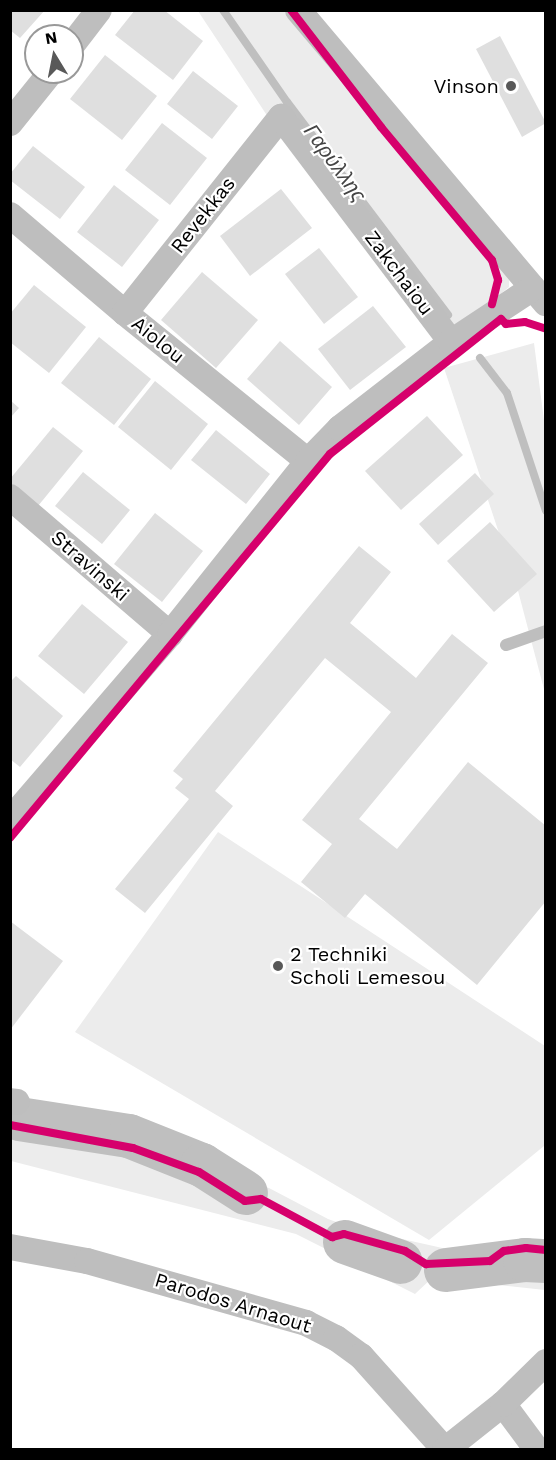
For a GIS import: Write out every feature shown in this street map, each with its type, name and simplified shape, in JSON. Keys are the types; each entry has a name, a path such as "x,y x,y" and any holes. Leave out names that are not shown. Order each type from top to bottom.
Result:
{"street":[{"path":"84,29 99,10"},
{"path":"15,804 170,634 308,461 340,428 452,342 539,295 298,10"},
{"path":"10,123 41,84"},
{"name":"Revekkas","path":"125,313 281,117"},
{"name":"Zakchaiou","path":"281,117 452,342"},
{"name":"Aiolou","path":"10,215 125,313 308,461"},
{"name":"Stravinski","path":"10,497 170,634"},
{"name":"Parodos Arnaout","path":"10,1246 87,1261 306,1323 336,1338 361,1356 445,1449"},
{"path":"445,1449 503,1404 546,1362"},
{"path":"503,1404 537,1449"}],"lane":[{"path":"506,645 546,632"}],"shaded area":[{"path":"198,11 304,11 510,250 509,287 451,335 266,114"},
{"path":"534,343 546,436 545,693 517,587 444,368"},
{"path":"218,832 545,1046 544,1146 429,1240 75,1032"},
{"path":"10,1128 73,1136 269,1188 328,1219 353,1228 496,1260 545,1257 545,1290 432,1278 415,1294 296,1234 11,1161"}],"building":[{"path":"10,10 45,10 32,24 24,24 24,34 20,38 10,30"},
{"path":"135,10 164,10 203,41 173,80 115,35"},
{"name":"Vinson","path":"500,36 546,123 522,137 476,49"},
{"path":"105,55 157,96 122,140 70,99"},
{"path":"193,71 238,106 212,139 167,104"},
{"path":"162,123 207,158 170,205 125,170"},
{"path":"33,146 85,187 60,219 10,180 10,174"},
{"path":"114,185 159,220 122,267 77,232"},
{"path":"281,189 312,228 250,276 220,236"},
{"path":"319,248 358,297 324,324 285,274"},
{"path":"202,272 258,320 216,368 161,320"},
{"path":"34,285 86,327 49,373 10,342 10,314"},
{"path":"373,306 406,347 350,390 318,349"},
{"path":"99,337 151,379 114,425 61,383"},
{"path":"280,341 332,387 299,425 247,379"},
{"path":"155,381 208,424 171,470 118,427"},
{"path":"10,400 19,408 10,418"},
{"path":"427,416 463,455 401,510 365,471"},
{"path":"53,427 83,451 38,506 10,483 10,479"},
{"path":"216,430 270,474 246,504 191,460"},
{"path":"83,472 130,510 102,544 55,506"},
{"path":"475,473 494,494 438,545 419,524"},
{"path":"155,513 203,551 162,602 114,564"},
{"path":"490,522 537,574 494,612 447,561"},
{"path":"359,546 391,572 350,623 416,678 452,634 488,663 359,819 397,849 468,762 546,826 546,901 477,985 365,894 345,918 301,882 332,844 302,820 391,712 325,658 215,791 233,806 145,913 115,889 189,799 175,788 183,779 173,771"},
{"path":"82,604 128,642 84,694 38,656"},
{"path":"16,676 63,716 20,767 10,759 10,682"},
{"path":"10,921 63,961 10,1030"}],"waterway":[{"name":"Γαρύλλης","path":"223,10 287,102 448,315"},
{"name":"Γαρύλλης","path":"480,358 507,393 546,511"},
{"name":"Γαρύλλης","path":"19,1119 129,1136 202,1165 246,1193"},
{"name":"Γαρύλλης","path":"345,1242 401,1262"},
{"name":"Γαρύλλης","path":"446,1270 525,1260 546,1261"}],"cycle path":[{"path":"291,10 381,127 492,260 498,280 492,304"},
{"path":"10,838 330,454 501,319 506,324 525,322 546,329"},
{"path":"10,1125 133,1148 199,1172 245,1201 261,1199 332,1237 344,1234 405,1251 426,1264 490,1261 504,1251 526,1248 546,1250"}],"place":[{"name":"Vinson","path":"511,86"},
{"name":"2 Techniki Scholi Lemesou","path":"278,966"}]}
